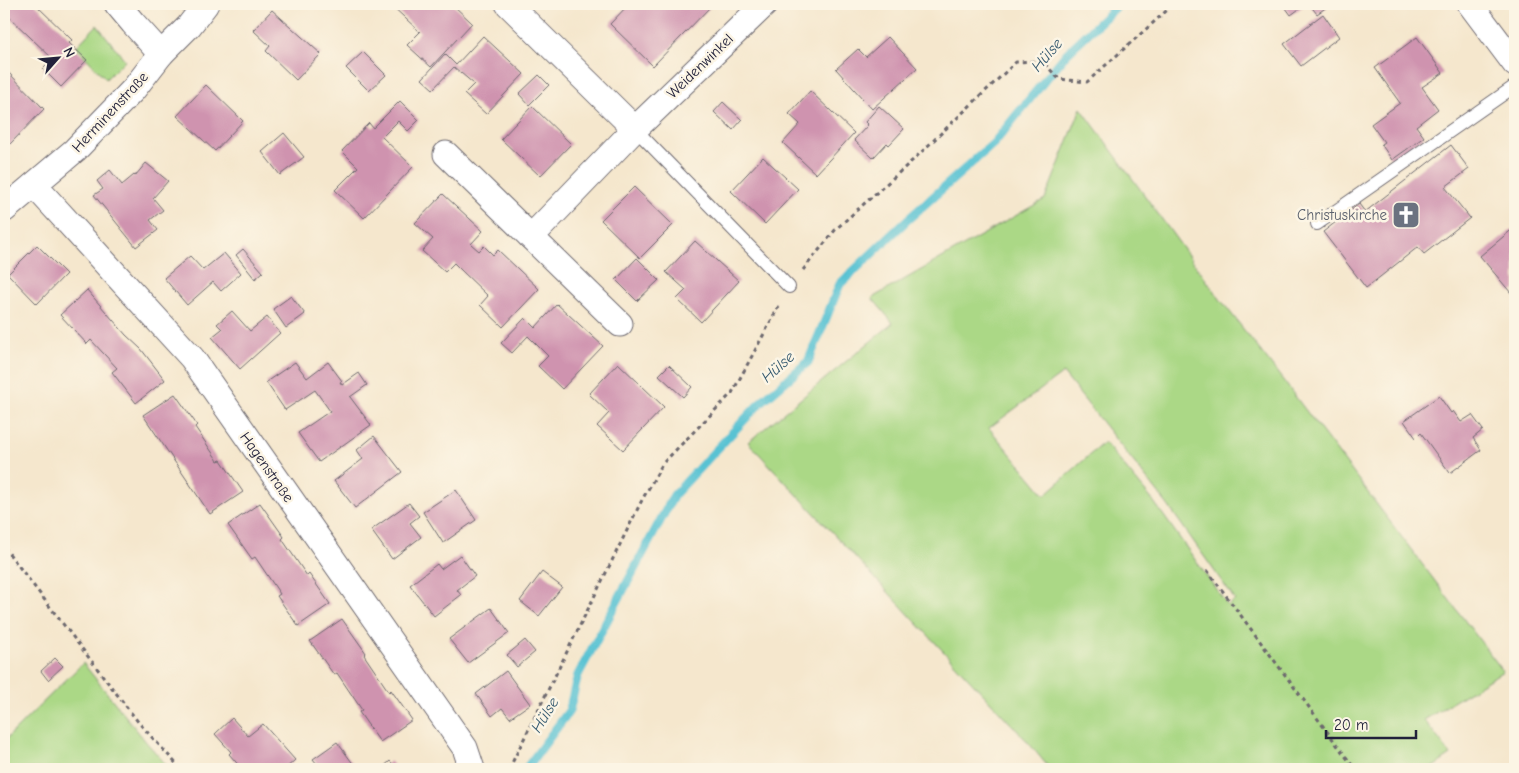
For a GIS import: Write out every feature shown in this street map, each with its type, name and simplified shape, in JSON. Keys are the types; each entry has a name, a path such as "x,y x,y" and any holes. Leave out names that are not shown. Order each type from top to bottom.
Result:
{"street":[{"path":"117,4 161,54"},
{"name":"Herminenstraße","path":"4,210 75,150 133,90 161,54 189,26 206,4"},
{"path":"508,4 635,129"},
{"name":"Weidenwinkel","path":"530,237 635,129 765,4"},
{"path":"1470,4 1515,64"},
{"path":"446,154 620,324"},
{"name":"Hagenstraße","path":"34,185 192,358 465,748 472,769"}],"lane":[{"path":"1316,224 1515,86"},
{"path":"635,129 789,287"}],"path":[{"path":"509,769 642,500 664,463 732,392 789,287 836,228 913,160 1016,62 1042,61 1059,79 1087,82 1174,4"},
{"path":"4,547 139,723 181,769"},
{"path":"1206,570 1355,769"}],"green space":[{"path":"97,25 125,60 106,79 76,47"},
{"path":"1081,108 1220,299 1503,671 1424,720 1451,755 1430,769 1050,769 1027,741 748,442 893,323 872,298 1045,199","holes":["1063,373 1167,504 1235,600 1228,606 1154,502 1104,442 1045,495 989,428"]},
{"path":"83,663 170,769 4,769 4,741"}],"building":[{"path":"4,4 35,4 72,40 69,43 87,60 61,87 43,69 53,59 8,16 4,21"},
{"path":"390,4 452,4 472,23 431,67 407,45 420,32"},
{"path":"629,4 713,4 653,66 610,24"},
{"path":"1283,4 1306,4 1291,15"},
{"path":"1309,4 1331,4 1317,14"},
{"path":"272,10 321,54 296,80 266,51 270,46 253,30"},
{"path":"1323,14 1339,37 1301,66 1284,44"},
{"path":"483,36 524,74 486,114 464,94 474,84 454,67 433,89 422,79 445,54 456,65"},
{"path":"888,37 917,68 872,109 836,69 858,49 866,57"},
{"path":"1417,37 1443,73 1422,87 1438,109 1416,126 1424,137 1392,160 1381,144 1384,142 1371,124 1400,103 1375,68"},
{"path":"363,52 386,75 369,91 346,68"},
{"path":"4,68 44,109 9,145 4,140"},
{"path":"539,75 549,85 529,105 519,94"},
{"path":"206,85 243,121 215,151 177,116"},
{"path":"810,91 854,133 816,174 783,143 800,124 789,114"},
{"path":"400,101 419,120 408,131 398,121 382,137 413,167 364,218 335,190 358,167 342,151 369,123 373,128"},
{"path":"723,102 742,120 733,130 714,112"},
{"path":"532,106 571,144 540,176 501,139"},
{"path":"879,106 904,129 873,158 854,140 868,125 865,122"},
{"path":"284,133 304,157 280,175 262,152"},
{"name":"Christuskirche","path":"1451,145 1469,169 1445,187 1470,218 1424,254 1418,247 1366,288 1323,232 1359,204 1365,212"},
{"path":"763,157 798,189 765,224 731,191"},
{"path":"146,163 168,181 153,198 163,210 150,220 158,230 136,247 94,195 103,189 97,181 110,170 122,185 135,176"},
{"path":"634,187 673,225 640,258 601,220"},
{"path":"443,194 483,231 471,244 479,251 484,246 493,255 498,250 539,289 503,327 480,305 488,296 454,263 445,272 422,251 433,239 415,223"},
{"path":"1515,227 1515,290 1511,293 1480,256"},
{"path":"695,241 739,281 701,322 677,299 686,290 666,272"},
{"path":"37,245 66,274 37,304 8,274"},
{"path":"243,249 263,272 255,279 236,255"},
{"path":"224,253 241,273 221,291 213,282 187,305 164,278 190,256 203,270"},
{"path":"637,258 659,280 637,301 616,280"},
{"path":"87,290 126,335 141,349 165,380 136,403 112,372 117,368 91,340 87,344 60,315"},
{"path":"291,296 305,314 286,328 273,309"},
{"path":"557,304 603,346 562,389 538,366 548,356 528,336 512,353 501,343 525,318 535,328"},
{"path":"232,311 250,331 267,317 280,333 240,369 212,337 222,329 217,324"},
{"path":"295,362 307,378 328,362 342,381 340,382 342,385 359,373 367,385 350,397 371,425 319,462 298,433 330,411 315,390 285,410 266,382"},
{"path":"618,363 664,407 623,450 597,426 609,413 589,394"},
{"path":"669,365 692,387 683,397 659,375"},
{"path":"175,394 197,425 195,427 218,461 221,460 243,492 210,514 143,415"},
{"path":"1439,396 1451,413 1453,411 1461,422 1472,415 1483,430 1473,438 1481,450 1450,473 1421,433 1416,438 1404,421"},
{"path":"374,436 402,472 355,508 334,481 363,459 357,450"},
{"path":"456,490 476,520 443,543 423,512"},
{"path":"260,503 284,537 282,539 307,576 309,574 330,604 298,626 277,596 280,594 255,557 252,559 228,525"},
{"path":"409,503 419,516 410,523 421,537 392,559 371,530"},
{"path":"460,555 475,576 457,590 461,595 434,616 410,585 437,564 441,569"},
{"path":"542,572 562,587 539,616 520,601"},
{"path":"491,608 509,633 468,663 449,639"},
{"path":"342,619 366,653 364,655 389,692 391,690 412,720 380,742 359,712 362,710 337,673 334,675 310,641"},
{"path":"525,640 535,652 517,667 507,655"},
{"path":"55,658 63,666 48,680 41,671"},
{"path":"506,671 530,704 510,718 502,708 492,716 476,694"},
{"path":"232,718 248,736 263,724 295,760 285,769 242,769 229,754 231,752 215,734"},
{"path":"337,742 357,769 321,769 313,759"},
{"path":"390,761 397,769 381,769"}],"waterway":[{"name":"Hülse","path":"526,769 569,711 578,675 674,495 761,402 808,362 840,284 906,221 994,143 1067,53 1119,4"}],"place":[{"name":"Christuskirche","path":"1406,215"}]}
